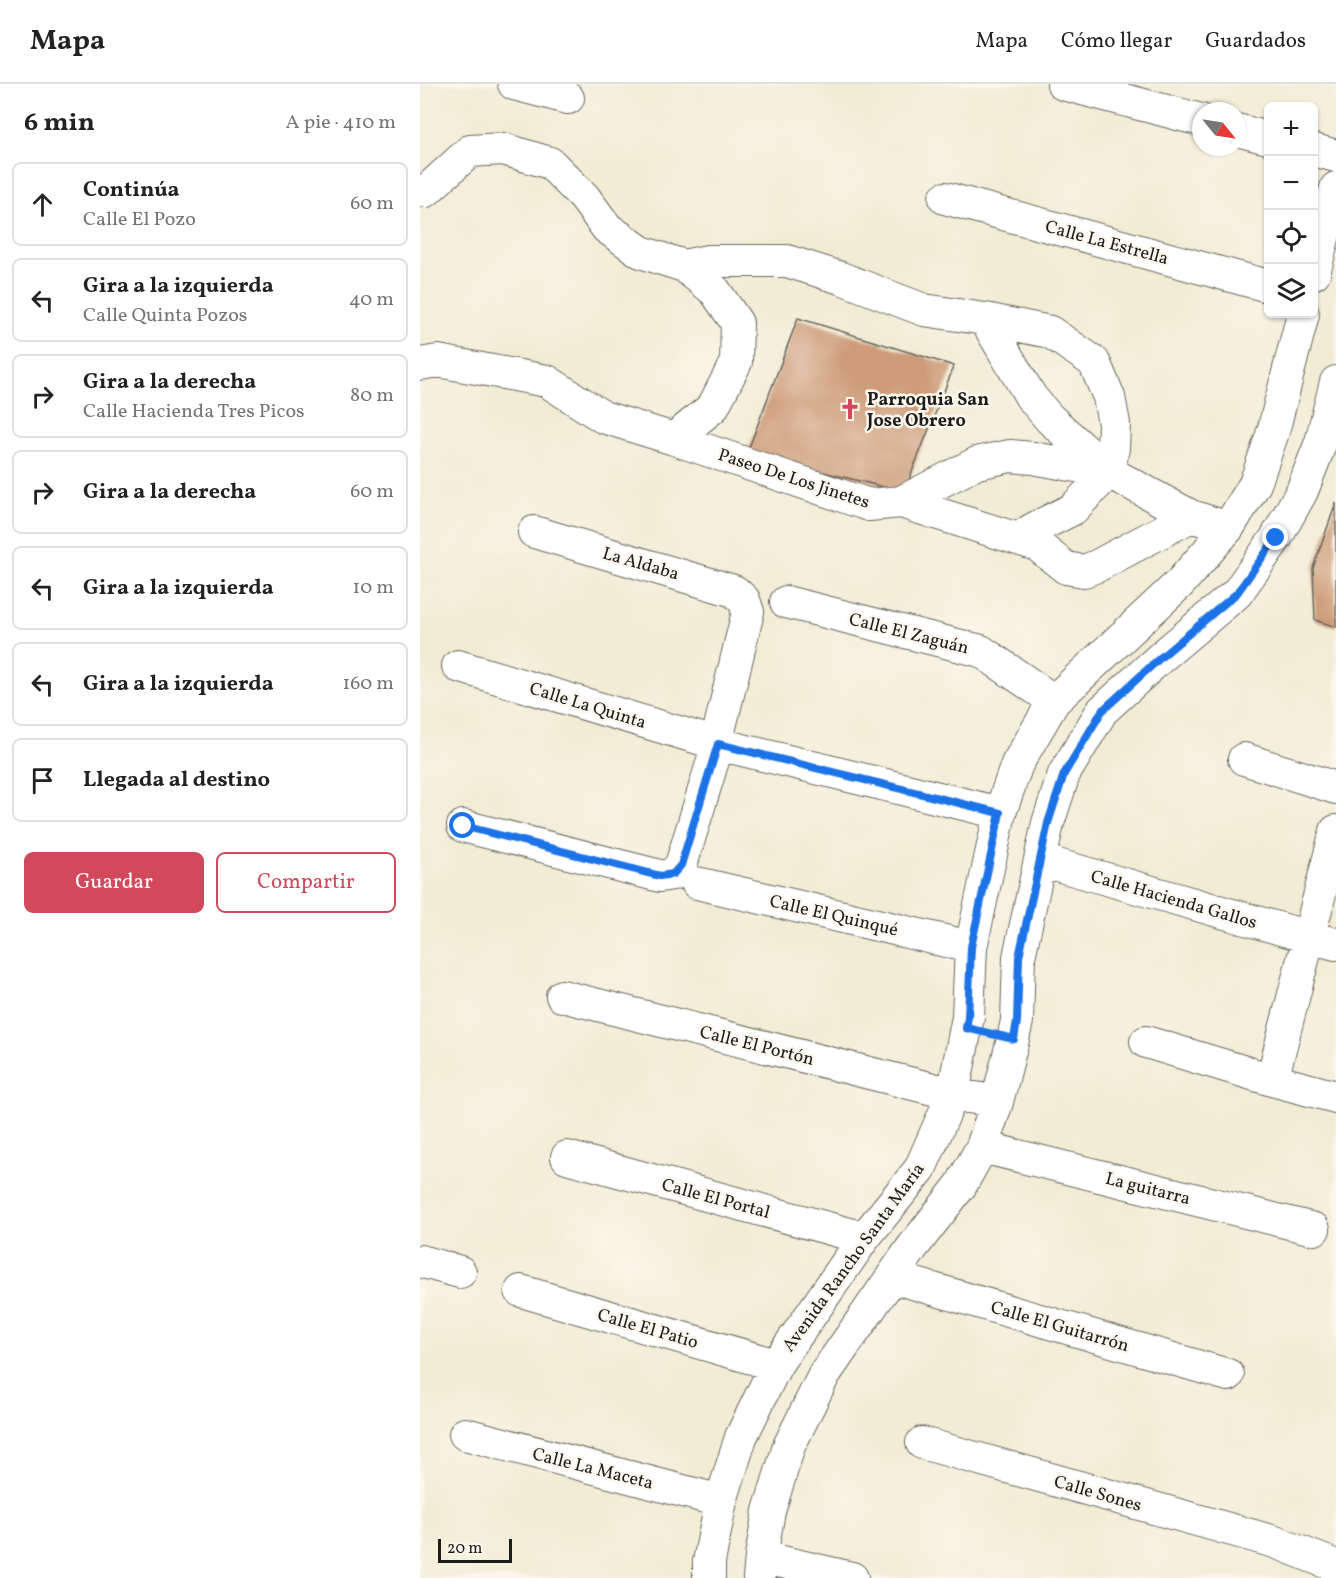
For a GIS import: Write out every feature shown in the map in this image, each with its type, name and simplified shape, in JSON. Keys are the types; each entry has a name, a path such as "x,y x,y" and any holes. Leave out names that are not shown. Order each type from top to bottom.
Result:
{"street":[{"path":"514,84 568,98"},
{"path":"1063,84 1192,118"},
{"path":"1246,132 1264,137"},
{"path":"426,190 470,152 503,149 550,163 584,197 607,228 641,252 684,266 715,291 737,323 736,362 713,407 674,439"},
{"path":"1318,151 1336,156"},
{"path":"1316,264 1336,188"},
{"name":"Calle La Estrella","path":"945,198 1264,285"},
{"path":"684,266 708,261 787,261 841,278 924,310 1050,332 1094,362 1109,397 1114,424 1113,448 1108,472 1072,509 1018,539"},
{"name":"Avenida Rancho Santa María","path":"709,1578 709,1562 721,1501 741,1437 776,1365 864,1238 920,1169 953,1094 968,1017 971,947 1000,813 1017,764 1054,701 1180,583 1228,528 1255,484 1274,432 1302,318"},
{"path":"985,319 1031,397 1050,419 1108,472 1191,516 1228,528"},
{"name":"Paseo De Los Jinetes","path":"420,364 438,361 547,381 603,417 869,505 901,502 1037,545 1066,568 1084,571 1097,566 1191,516"},
{"path":"852,1578 760,1568 769,1511 789,1446 824,1375 912,1248 961,1185 982,1147 1014,1039 1017,1021 1019,957 1048,823 1064,774 1102,711 1237,593 1276,538 1302,491 1321,442 1336,382"},
{"path":"901,502 977,463 1010,456 1108,472"},
{"name":"La Aldaba","path":"534,532 734,591 744,600 748,612 718,744"},
{"name":"Calle El Zaguán","path":"786,602 981,651 1054,701"},
{"name":"Calle La Quinta","path":"458,666 718,744 1000,813"},
{"path":"685,879 681,865 718,744"},
{"path":"1244,759 1336,788"},
{"name":"Calle El Quinqué","path":"463,826 660,876 685,879 971,947"},
{"path":"1272,1080 1322,941 1336,831"},
{"name":"Calle Hacienda Gallos","path":"1040,860 1322,941"},
{"name":"Calle El Portón","path":"561,996 953,1094 997,1102"},
{"path":"966,1028 1014,1039"},
{"path":"1146,1042 1336,1097"},
{"name":"La guitarra","path":"982,1147 1314,1229"},
{"name":"Calle El Portal","path":"567,1157 864,1238"},
{"path":"420,1261 460,1272"},
{"name":"Calle El Guitarrón","path":"892,1277 1228,1375"},
{"name":"Calle El Patio","path":"521,1291 776,1365"},
{"name":"Calle La Maceta","path":"465,1434 721,1501"},
{"name":"Calle Sones","path":"922,1443 1275,1542 1336,1566"}],"building":[{"name":"Parroquia San Jose Obrero","path":"798,318 954,366 904,492 747,453"},
{"path":"1336,503 1336,627 1315,620 1313,568"}],"place":[{"name":"Parroquia San Jose Obrero","path":"850,409"}],"route":[{"path":"463,826 660,876 673,874 681,865 718,744 1000,813 971,947 966,1028 1014,1039 1017,1021 1019,957 1048,823 1064,774 1102,711 1237,593 1276,538"}]}
